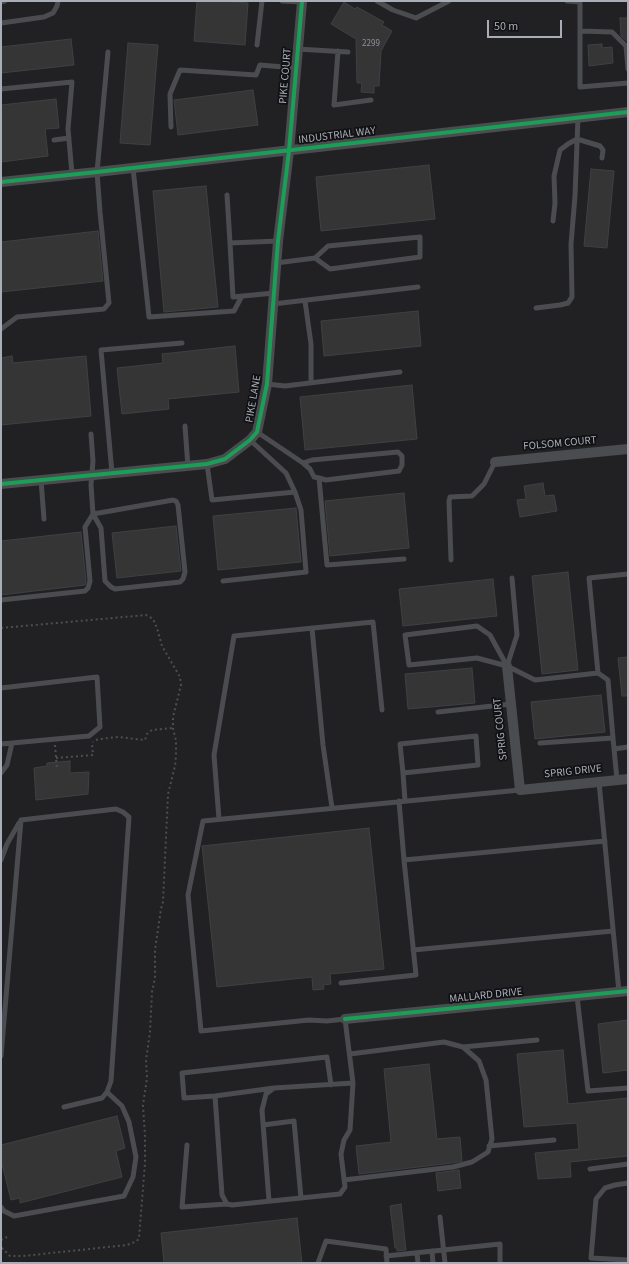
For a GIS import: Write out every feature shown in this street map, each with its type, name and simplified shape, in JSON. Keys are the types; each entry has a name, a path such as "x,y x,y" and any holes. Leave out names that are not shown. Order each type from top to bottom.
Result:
{"street":[{"name":"PIKE COURT","path":"289,151 302,1"},
{"name":"INDUSTRIAL WAY","path":"1,182 289,151 578,116 628,112"},
{"name":"PIKE LANE","path":"253,436 261,416 267,384 278,240 289,151"},
{"path":"1,484 207,464 226,459 253,436"},
{"name":"FOLSOM COURT","path":"495,462 628,449"},
{"name":"SPRIG COURT","path":"506,666 520,790"},
{"name":"SPRIG DRIVE","path":"520,790 628,779"},
{"name":"MALLARD DRIVE","path":"345,1019 623,992"}],"lane":[{"path":"1,2 5,1"},
{"path":"1,23 44,17 53,13 58,1"},
{"path":"257,45 262,1"},
{"path":"282,1 302,1"},
{"path":"377,1 394,10 416,18 449,1"},
{"path":"567,1 580,2 580,87 628,84"},
{"path":"580,31 612,32 627,46 628,69"},
{"path":"297,49 348,52"},
{"path":"338,51 334,105 371,100"},
{"path":"1,329 17,317 104,309 109,303 100,212 98,172 108,52"},
{"path":"171,127 170,94 180,70 256,75 260,65 296,68"},
{"path":"1,89 72,82 68,129 72,174"},
{"path":"536,308 568,303 572,297 571,244 576,196 578,116"},
{"path":"54,140 69,138"},
{"path":"553,221 555,203 554,176 560,150 577,139 600,146 603,150 602,158"},
{"path":"133,167 149,317 234,311 242,296"},
{"path":"227,195 233,297 274,293"},
{"path":"276,263 315,258 328,246 420,237 420,257 330,269 315,258"},
{"path":"230,243 278,240"},
{"path":"273,304 418,287"},
{"path":"304,301 311,344 311,383"},
{"path":"112,473 101,350 182,343"},
{"path":"267,384 285,386 400,372"},
{"path":"185,426 188,466"},
{"path":"1,600 85,591 88,588 90,581 85,527 94,514 173,500 176,501 178,505 185,572 183,579 180,582 115,589 106,581 101,528 94,514 91,475 93,461 91,434"},
{"path":"253,436 310,468 314,477 326,480 399,471 402,465 402,456 398,452 312,460 303,464"},
{"path":"223,581 306,572 301,510 295,492 286,473 253,436"},
{"path":"451,560 450,497 472,496 484,484 495,462"},
{"path":"207,464 212,500 295,492"},
{"path":"319,478 327,565 404,559"},
{"path":"41,480 44,519"},
{"path":"598,673 589,578 628,574"},
{"path":"506,666 517,635 512,578"},
{"path":"219,819 214,755 234,636 373,622 382,710"},
{"path":"506,666 490,635 476,626 405,635 409,665 477,658 506,666 535,680 598,673 608,680 617,780"},
{"path":"312,628 326,775 332,808"},
{"path":"1,688 97,677 100,727 89,736 1,744"},
{"path":"438,712 510,704"},
{"path":"403,773 478,765 476,736 400,744 405,801"},
{"path":"540,743 613,738"},
{"path":"1,773 7,764 12,743"},
{"path":"614,749 628,747"},
{"path":"599,782 613,931 623,992"},
{"path":"187,1145 182,1207 232,1205 340,1194 345,1187 341,1154 344,1140 350,1130 353,1083 345,1019 327,1021 309,1020 202,1031 188,895 203,821 520,790"},
{"path":"341,983 416,975 399,802"},
{"path":"21,820 116,809 124,812 129,817 111,1081 107,1092 102,1098 64,1107"},
{"path":"1,860 7,844 21,820"},
{"path":"1,1056 21,820"},
{"path":"404,860 605,841"},
{"path":"414,950 613,931"},
{"path":"576,996 588,1091 628,1088"},
{"path":"350,1054 444,1042 463,1047 537,1040"},
{"path":"344,1180 453,1167 472,1162 488,1152 492,1139 486,1080 479,1061 463,1047"},
{"path":"331,1085 327,1057 182,1073 184,1098 215,1096 274,1088 331,1085 353,1083"},
{"path":"269,1201 262,1110 266,1094 274,1088"},
{"path":"1,1207 4,1211 14,1216 124,1196 133,1177 136,1157 129,1122 122,1106 107,1092"},
{"path":"215,1096 222,1195 227,1204"},
{"path":"263,1125 294,1121 301,1198"},
{"path":"489,1146 554,1140"},
{"path":"590,1169 628,1164"},
{"path":"628,1183 605,1188 596,1199 591,1258 628,1260"},
{"path":"440,1217 445,1263"},
{"path":"318,1263 326,1241 386,1249 387,1263"},
{"path":"386,1256 500,1244 500,1263"},
{"path":"432,1251 433,1263"},
{"path":"417,1253 418,1263"}],"path":[{"path":"1,628 140,615 151,617 157,628 162,646 180,677 181,685 173,717 176,755 175,766 168,794 164,902 161,909 155,950 155,972 150,1008 150,1032 142,1105 145,1136 145,1163 139,1238 137,1241 127,1245 23,1256 10,1256 1,1247"},
{"path":"56,758 93,755 92,743 100,739 118,737 145,740 147,734 152,730 173,728"},
{"path":"55,739 57,770"},
{"path":"1,1240 7,1237"}],"shaded area":[{"path":"1,1 628,1 628,1263 1,1263"}],"building":[{"path":"197,1 248,3 245,45 194,41"},
{"path":"344,2 355,9 357,7 384,22 382,25 392,31 381,51 379,86 374,86 374,93 361,92 362,83 357,83 356,39 331,24"},
{"path":"620,18 628,18 628,42 621,36"},
{"path":"71,39 74,65 1,73 1,47"},
{"path":"128,43 158,45 150,145 120,143"},
{"path":"602,44 602,48 612,47 613,63 589,66 588,45"},
{"path":"253,90 258,125 178,135 174,100"},
{"path":"56,99 59,128 45,129 48,156 1,162 1,105"},
{"path":"429,165 435,219 321,231 316,177"},
{"path":"591,169 614,171 607,248 584,246"},
{"path":"206,186 218,307 164,312 153,191"},
{"path":"98,231 103,281 1,292 1,242"},
{"path":"418,311 421,346 324,356 321,321"},
{"path":"235,346 239,392 168,399 169,409 122,414 117,368 163,363 162,354"},
{"path":"12,356 13,363 86,356 91,416 1,425 1,358"},
{"path":"412,385 417,439 305,450 300,397"},
{"path":"543,483 545,496 554,495 557,511 520,517 517,500 526,499 524,486"},
{"path":"404,493 409,548 330,556 325,501"},
{"path":"296,508 301,562 218,570 213,516"},
{"path":"176,526 181,571 117,578 112,533"},
{"path":"81,532 86,581 85,585 1,595 1,541"},
{"path":"568,572 578,670 542,674 532,576"},
{"path":"493,579 497,616 403,626 399,589"},
{"path":"628,657 628,696 622,696 618,658"},
{"path":"472,668 475,703 408,709 405,674"},
{"path":"601,695 605,732 535,739 531,702"},
{"path":"70,761 70,773 89,772 88,794 36,800 34,768 47,766 47,763"},
{"path":"369,828 384,969 330,974 331,984 323,985 324,989 313,990 312,977 217,987 202,846"},
{"path":"628,1020 628,1070 603,1073 598,1024"},
{"path":"563,1050 568,1104 628,1098 628,1156 570,1162 571,1177 538,1179 535,1153 579,1149 577,1123 524,1127 517,1054"},
{"path":"429,1064 437,1139 460,1137 462,1161 359,1174 356,1146 391,1142 384,1069"},
{"path":"117,1116 125,1148 116,1151 122,1177 20,1203 20,1198 11,1200 1,1160 1,1145"},
{"path":"459,1170 461,1188 438,1191 436,1173"},
{"path":"401,1204 406,1250 397,1251 397,1248 395,1248 390,1206"},
{"path":"297,1218 302,1263 164,1263 161,1233"}],"cycle path":[{"path":"1,484 207,464 225,459 250,440 257,432 267,384 278,241 289,151 302,2"},
{"path":"1,182 628,112"},
{"path":"345,1019 628,991"}]}
